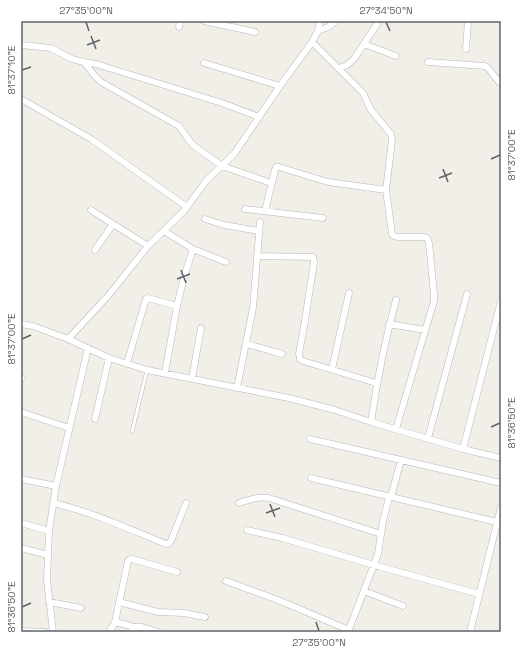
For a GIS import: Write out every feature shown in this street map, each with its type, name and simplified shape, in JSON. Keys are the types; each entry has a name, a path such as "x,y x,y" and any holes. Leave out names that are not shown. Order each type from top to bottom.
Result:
{"street":[{"path":"204,21 255,32"},
{"path":"68,339 108,296 148,246 187,207 206,181 234,154 312,42 318,31 320,21"},
{"path":"318,31 328,27 336,21"},
{"path":"466,49 468,21"},
{"path":"339,68 354,59 377,24"},
{"path":"312,42 363,93 371,110 391,134 392,140 386,190 391,231 396,237 424,237 428,240 434,301 396,429"},
{"path":"364,44 396,56"},
{"path":"21,45 51,48 72,59 96,64 222,103 259,117"},
{"path":"84,62 101,82 179,126 193,145 222,166 271,184"},
{"path":"428,62 485,66 501,83"},
{"path":"204,63 280,86"},
{"path":"21,99 91,139 187,207"},
{"path":"265,212 276,167 328,182 386,190"},
{"path":"245,209 323,218"},
{"path":"91,210 148,246"},
{"path":"205,219 224,225 259,231"},
{"path":"237,388 253,308 260,222"},
{"path":"95,250 112,224"},
{"path":"164,231 194,249 226,262"},
{"path":"164,373 184,277 194,249"},
{"path":"257,256 313,257 314,262 310,294 299,354 300,359 376,383"},
{"path":"332,370 349,293"},
{"path":"428,438 467,294"},
{"path":"127,363 146,299 148,298 177,306"},
{"path":"371,422 376,383 396,300"},
{"path":"464,449 501,300"},
{"path":"21,324 33,326 68,339 109,358 147,370 289,398 335,410 464,449 501,458"},
{"path":"389,324 425,330"},
{"path":"192,379 201,328"},
{"path":"247,344 282,354"},
{"path":"53,632 47,580 49,531 56,486 88,348"},
{"path":"95,419 109,358"},
{"path":"21,412 69,428"},
{"path":"310,438 501,483"},
{"path":"226,581 278,600 349,631 379,549 383,521 400,460"},
{"path":"311,478 497,522"},
{"path":"21,479 56,486"},
{"path":"239,503 258,498 269,498 381,534"},
{"path":"53,503 67,506 98,517 166,544 171,541 186,503"},
{"path":"470,632 501,507"},
{"path":"21,522 49,531"},
{"path":"247,530 282,538 479,594"},
{"path":"21,548 48,555"},
{"path":"109,632 114,622 128,561 130,559 132,558 177,572"},
{"path":"364,591 403,606"},
{"path":"49,602 81,608"},
{"path":"119,602 158,612 184,613 205,617"},
{"path":"114,622 132,629 142,627 158,632"},
{"path":"21,631 45,632"}],"lane":[{"path":"132,432 147,370"}]}
